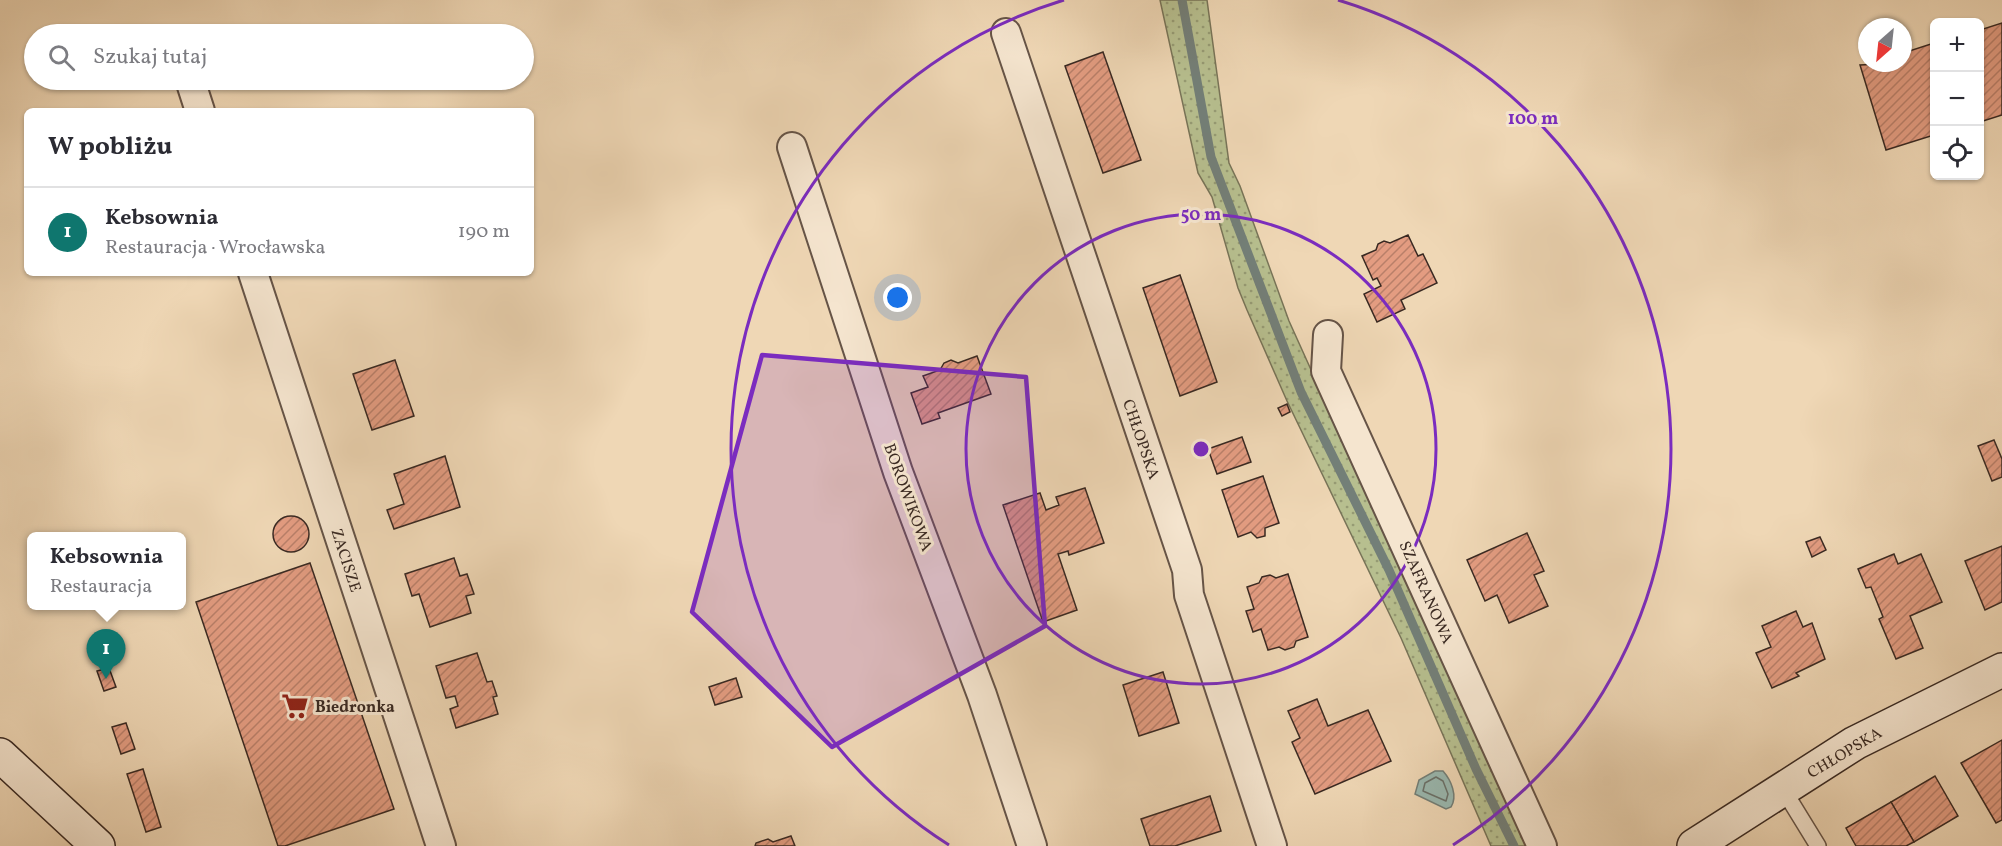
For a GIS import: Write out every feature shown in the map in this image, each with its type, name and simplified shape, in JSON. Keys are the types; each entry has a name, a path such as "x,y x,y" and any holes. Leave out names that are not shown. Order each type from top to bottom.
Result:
{"street":[{"name":"CHŁOPSKA","path":"1006,33 1187,570 1189,595 1272,846"},
{"path":"193,90 199,108"},
{"name":"BOROWIKOWA","path":"792,147 898,472 982,695 1032,846"},
{"name":"ZACISZE","path":"254,276 441,846"},
{"name":"SZAFRANOWA","path":"1328,334 1326,371 1542,846"},
{"name":"CHŁOPSKA","path":"1694,846 1855,743 2002,670"},
{"path":"0,754 98,846"}],"lane":[{"path":"1783,789 1818,846"}],"highlighted area":[{"path":"762,355 1026,377 1045,626 832,747 692,612"}],"green space":[{"path":"1160,0 1207,0 1229,163 1240,186 1289,321 1526,846 1491,846 1401,638 1287,401 1247,310 1238,288 1212,197 1198,173"}],"water":[{"path":"1435,771 1443,771 1453,788 1453,803 1446,809 1415,794 1419,780"}],"building":[{"path":"2002,23 2002,115 1984,121 1984,72 1984,29"},
{"path":"1930,44 1930,136 1886,150 1862,72 1912,72 1912,50"},
{"path":"1103,52 1141,160 1103,173 1065,66"},
{"path":"1408,235 1418,256 1423,254 1437,283 1401,300 1405,309 1377,322 1364,294 1381,286 1377,278 1373,280 1362,256 1376,250 1378,244 1384,241 1390,243"},
{"path":"1180,275 1217,382 1180,396 1143,288"},
{"path":"977,356 991,394 938,413 940,418 922,424 911,393 928,387 923,376 940,370 944,363 951,360 958,363"},
{"path":"395,360 414,416 372,430 353,374"},
{"path":"1287,404 1290,412 1282,416 1278,408"},
{"path":"1242,437 1251,462 1217,474 1208,449"},
{"path":"1994,440 2002,459 2002,477 1992,481 1978,446"},
{"path":"445,456 460,507 394,529 387,510 404,504 394,474"},
{"path":"1263,476 1279,523 1265,528 1265,536 1257,538 1251,532 1238,537 1222,490"},
{"path":"1085,488 1104,543 1069,555 1068,551 1058,554 1077,610 1043,622 1003,505 1040,493 1046,510 1059,505 1056,497"},
{"path":"291,516 303,522 309,534 303,546 291,552 279,546 273,534 279,522"},
{"path":"1527,533 1544,571 1534,575 1548,606 1509,623 1497,595 1485,601 1467,560"},
{"path":"1820,537 1826,550 1812,557 1806,542"},
{"path":"2002,546 2002,602 1985,610 1965,561"},
{"path":"1894,554 1898,564 1921,554 1942,602 1910,616 1923,648 1896,659 1879,619 1883,617 1871,587 1866,588 1858,569"},
{"path":"454,558 460,576 467,574 474,594 466,596 471,613 430,627 419,594 412,596 405,574"},
{"name":"Biedronka","path":"310,563 394,809 285,846 278,846 196,602"},
{"path":"1288,574 1308,637 1296,641 1294,647 1285,650 1279,647 1268,650 1261,629 1253,632 1246,611 1254,609 1247,587 1259,583 1262,577 1270,575 1276,578"},
{"path":"1796,611 1803,627 1812,623 1825,659 1796,673 1799,676 1772,688 1756,653 1771,647 1762,626"},
{"path":"477,653 487,682 492,681 497,696 493,697 498,714 456,728 450,709 458,706 455,696 446,698 436,666"},
{"path":"109,668 116,687 104,691 97,671"},
{"path":"1163,672 1179,723 1139,736 1123,685"},
{"path":"736,678 742,697 715,705 709,687"},
{"path":"1317,699 1328,726 1368,710 1391,761 1315,794 1292,742 1300,738 1288,711"},
{"path":"126,723 135,749 121,754 112,727"},
{"path":"2002,740 2002,820 1996,823 1961,763"},
{"path":"143,769 161,827 146,832 127,774"},
{"path":"1935,776 1958,816 1914,842 1891,802"},
{"path":"1210,796 1221,831 1175,846 1150,846 1141,819"},
{"path":"1891,802 1914,842 1906,846 1856,846 1846,828"},
{"path":"791,836 795,846 755,846 756,843 768,839 773,842"}],"waterway":[{"path":"1182,0 1211,157 1301,392 1389,570 1476,769 1514,846"}],"place":[{"name":"Kebsownia","path":"106,679"},
{"name":"Biedronka","path":"295,706"}]}
